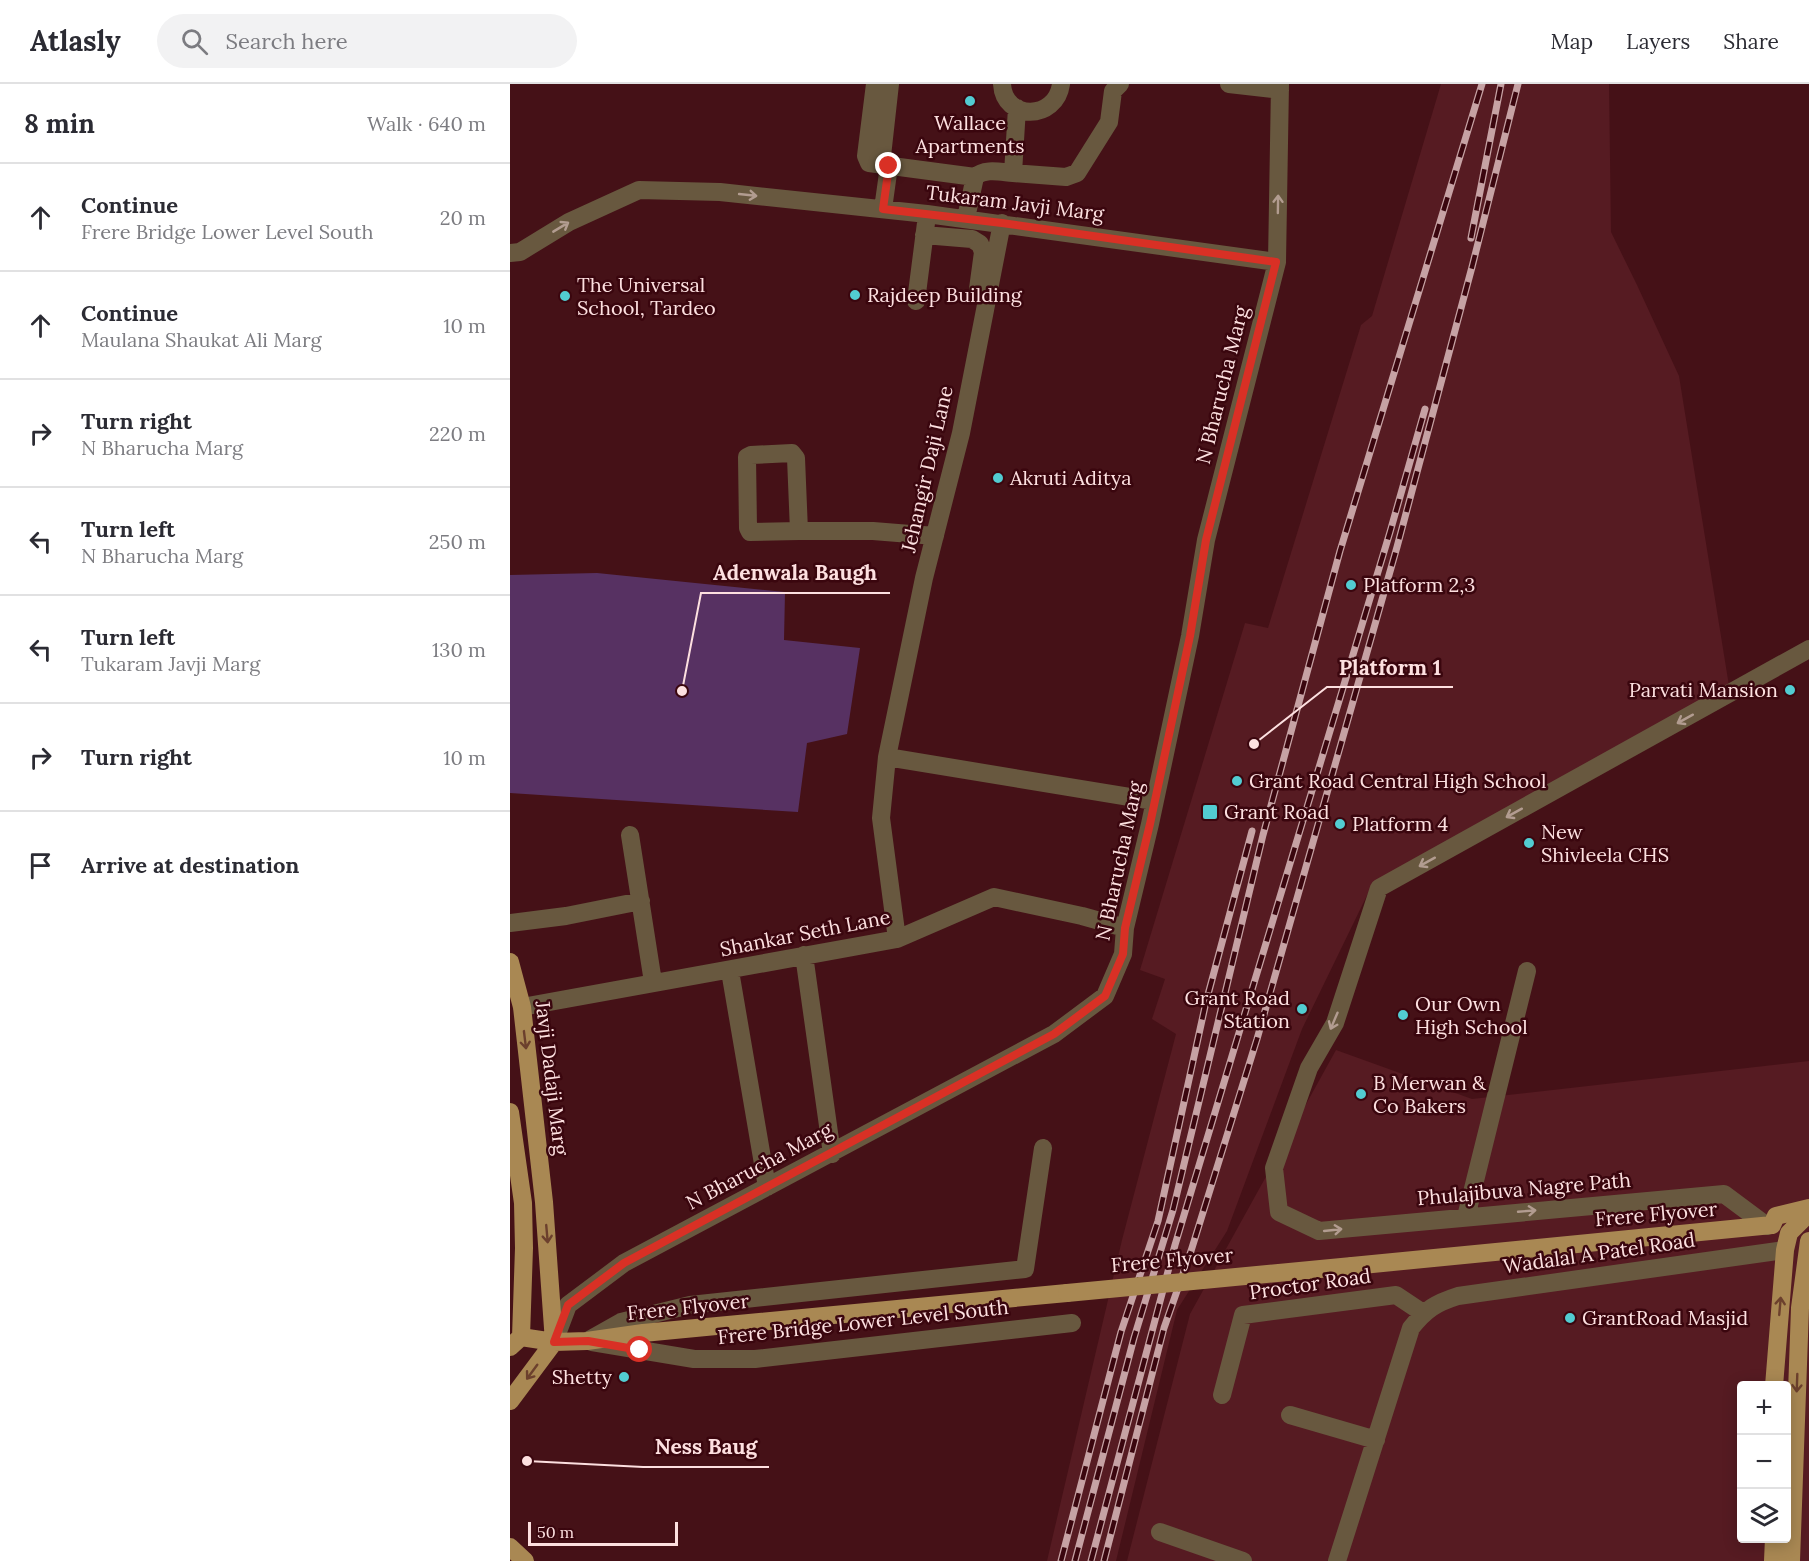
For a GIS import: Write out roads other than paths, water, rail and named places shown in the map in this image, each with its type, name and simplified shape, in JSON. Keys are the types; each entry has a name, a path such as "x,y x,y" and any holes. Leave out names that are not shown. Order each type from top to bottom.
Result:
{"main road":[{"name":"Javji Dadaji Marg","path":"510,962 522,1007 544,1202 554,1342"},
{"path":"510,1112 523,1203 524,1248 515,1342"},
{"path":"1787,1241 1779,1232 1767,1226 1776,1216 1809,1208"},
{"path":"1774,1381 1787,1241 1809,1213"},
{"name":"Frere Flyover","path":"515,1342 588,1341 643,1333 1767,1226"},
{"path":"1787,1241 1809,1233"},
{"path":"1791,1561 1800,1308 1809,1241"},
{"path":"510,1401 554,1342"},
{"path":"1773,1561 1774,1543"},
{"path":"510,1547 525,1561"}],"street":[{"path":"875,84 866,156 869,163 975,177 984,171 1066,177 1077,173 1109,122 1113,91 1120,84"},
{"path":"883,209 890,84"},
{"path":"1002,84 1006,98 1017,108 1035,112 1046,109 1054,102 1060,92 1061,84"},
{"path":"1229,84 1280,87"},
{"name":"N Bharucha Marg","path":"554,1342 568,1305 624,1263 1054,1034 1105,996 1123,954 1125,928 1190,636 1206,540 1276,262 1280,87"},
{"path":"1013,173 1017,108"},
{"path":"966,218 975,177"},
{"name":"Tukaram Javji Marg","path":"510,253 520,252 569,222 639,190 720,192 966,218 1276,262"},
{"path":"916,301 927,214"},
{"path":"980,244 1002,223"},
{"name":"Jehangir Daji Lane","path":"897,939 881,818 887,757 924,578 961,433 1002,223"},
{"path":"924,235 972,239 980,244 982,252 978,296 979,299 987,301"},
{"path":"799,531 794,454 748,456 746,460 749,530 752,532 873,531 935,536"},
{"name":"Phulajibuva Nagre Path","path":"1767,1226 1724,1194 1319,1231 1278,1212 1274,1168 1309,1068 1335,1023 1379,888 1809,650"},
{"path":"887,757 1154,801"},
{"path":"630,835 653,982"},
{"name":"Shankar Seth Lane","path":"522,1007 897,939 994,897 1125,928"},
{"path":"510,922 566,916 641,901"},
{"path":"804,955 832,1154"},
{"path":"730,971 767,1187"},
{"path":"1466,1217 1527,971"},
{"path":"588,1341 621,1322 690,1305 1025,1269 1043,1148"},
{"name":"Wadalal A Patel Road","path":"1423,1312 1439,1302 1458,1296 1787,1241"},
{"name":"Proctor Road","path":"1222,1395 1243,1315 1396,1295 1423,1312"},
{"path":"1337,1561 1411,1328 1423,1312"},
{"name":"Frere Bridge Lower Level South","path":"588,1341 694,1359 755,1359 1072,1323"},
{"path":"1290,1415 1376,1440"},
{"path":"1160,1532 1243,1561"}],"railway":[{"path":"1075,1561 1134,1338 1173,1210 1263,835 1340,551 1482,84"},
{"path":"1471,238 1501,84"},
{"path":"1104,1561 1164,1328 1191,1251 1257,1039 1397,547 1518,84"},
{"path":"1091,1561 1175,1245 1425,409"},
{"path":"1061,1561 1121,1332 1158,1221 1206,1002 1252,831"}],"place":[{"name":"Wallace Apartments","path":"970,101"},
{"name":"Rajdeep Building","path":"855,295"},
{"name":"The Universal School, Tardeo","path":"565,296"},
{"name":"Akruti Aditya","path":"998,478"},
{"name":"Platform 2,3","path":"1351,585"},
{"name":"Parvati Mansion","path":"1790,690"},
{"name":"Adenwala Baugh","path":"682,691"},
{"name":"Platform 1","path":"1254,744"},
{"name":"Grant Road Central High School","path":"1237,781"},
{"name":"Grant Road","path":"1210,812"},
{"name":"Platform 4","path":"1340,824"},
{"name":"New Shivleela CHS","path":"1529,843"},
{"name":"Grant Road Station","path":"1302,1009"},
{"name":"Our Own High School","path":"1403,1015"},
{"name":"B Merwan & Co Bakers","path":"1361,1094"},
{"name":"GrantRoad Masjid","path":"1570,1318"},
{"name":"Shetty","path":"624,1377"},
{"name":"Ness Baug","path":"527,1461"}]}
